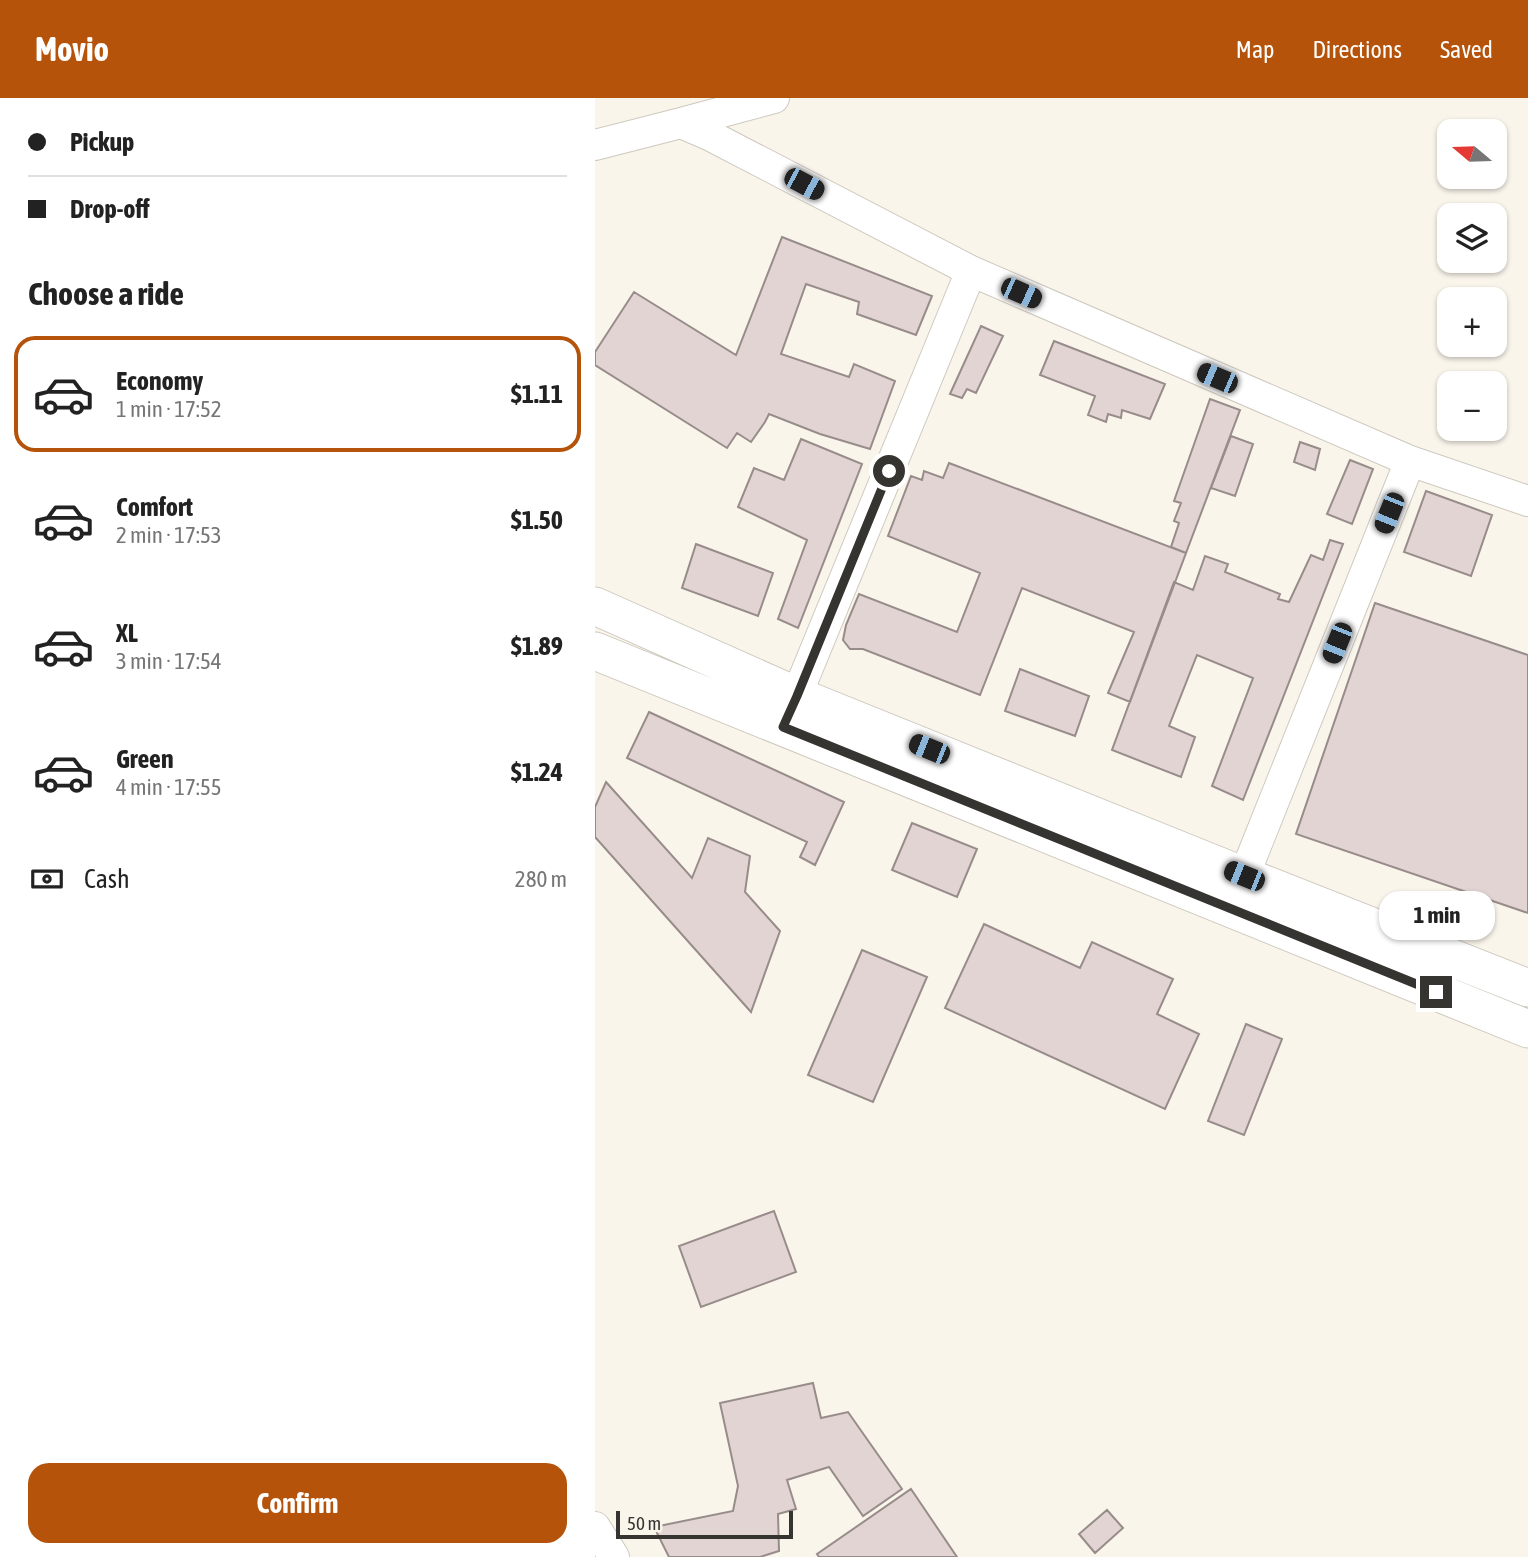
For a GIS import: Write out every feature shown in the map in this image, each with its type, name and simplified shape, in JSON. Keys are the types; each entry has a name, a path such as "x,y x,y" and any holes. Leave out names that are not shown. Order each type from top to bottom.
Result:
{"main road":[{"path":"790,711 640,670 595,650 602,609 790,711 1099,837 1528,1028"},
{"path":"1099,837 1244,876 1528,988"}],"street":[{"path":"595,145 774,98"},
{"path":"681,123 971,271 1410,461 1528,501"},
{"path":"790,711 971,271"},
{"path":"1244,876 1410,461"},
{"path":"595,1527 614,1557"}],"building":[{"path":"782,237 932,296 916,335 857,314 859,302 806,284 781,354 849,377 854,364 895,381 870,449 820,434 769,414 751,442 737,433 727,448 595,365 595,352 634,292 736,355"},
{"path":"981,326 1003,336 976,393 967,389 962,398 950,394"},
{"path":"1054,341 1165,384 1150,419 1122,410 1121,418 1108,414 1106,422 1088,415 1095,396 1040,375"},
{"path":"1210,399 1240,410 1186,553 1171,547 1179,523 1174,521 1181,503 1174,501"},
{"path":"1231,436 1253,444 1235,496 1211,488"},
{"path":"801,439 862,464 798,628 778,619 807,540 738,507 754,468 784,480"},
{"path":"1300,442 1320,449 1315,470 1294,462"},
{"path":"1350,460 1373,469 1352,524 1327,514"},
{"path":"949,463 1186,553 1130,702 1108,693 1134,632 1022,588 980,695 863,649 850,649 843,640 859,594 957,632 980,573 888,536 911,476 922,480 924,471 943,478"},
{"path":"1426,491 1492,515 1471,576 1404,552"},
{"path":"1330,540 1343,544 1243,800 1212,786 1253,678 1197,655 1169,726 1195,737 1181,777 1112,750 1174,582 1193,590 1205,556 1228,564 1225,572 1280,594 1278,599 1289,602 1311,555 1323,560"},
{"path":"696,544 773,573 758,616 682,588"},
{"path":"1375,603 1528,655 1528,913 1296,834"},
{"path":"1020,669 1089,696 1075,736 1005,711"},
{"path":"649,712 844,802 815,865 800,857 807,842 627,758"},
{"path":"606,782 692,878 708,838 750,856 745,892 780,931 751,1012 595,837 595,807"},
{"path":"912,823 977,849 957,897 892,870"},
{"path":"984,924 1080,968 1092,942 1173,979 1157,1014 1199,1034 1165,1109 945,1008"},
{"path":"862,950 927,977 873,1102 808,1075"},
{"path":"1246,1024 1282,1039 1244,1135 1208,1121"},
{"path":"774,1211 796,1272 701,1307 679,1246"},
{"path":"813,1383 821,1418 848,1412 902,1489 863,1516 829,1467 787,1480 796,1509 778,1514 779,1551 760,1557 669,1557 654,1527 733,1511 738,1486 720,1403"},
{"path":"911,1489 957,1557 819,1557 817,1554"},
{"path":"1107,1510 1123,1528 1095,1553 1079,1534"}],"route":[{"path":"889,471 783,727 1436,992"}]}
